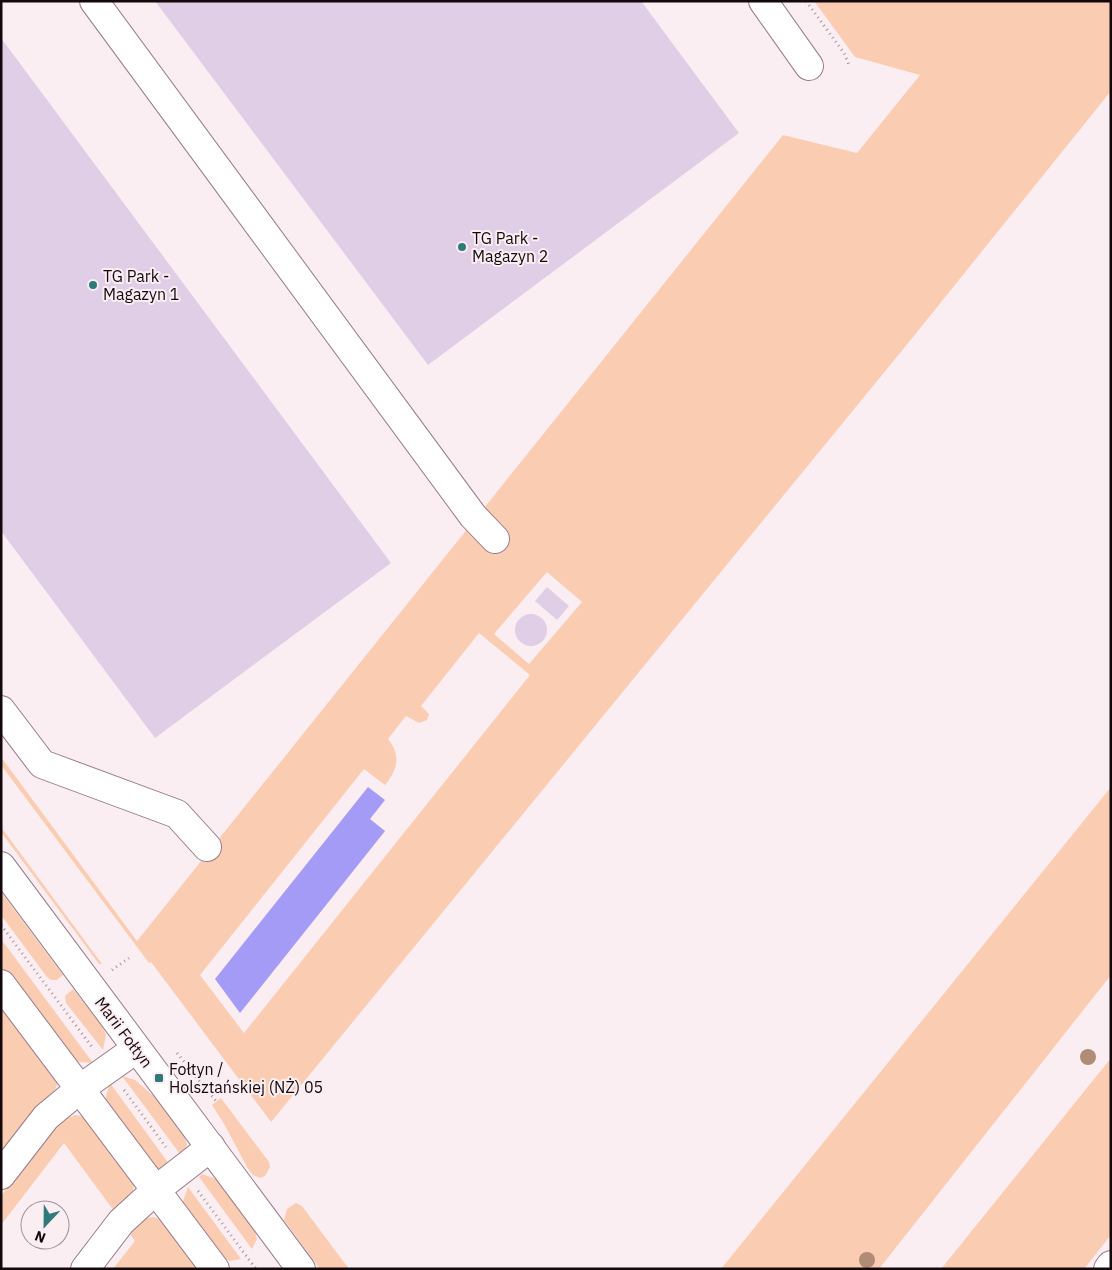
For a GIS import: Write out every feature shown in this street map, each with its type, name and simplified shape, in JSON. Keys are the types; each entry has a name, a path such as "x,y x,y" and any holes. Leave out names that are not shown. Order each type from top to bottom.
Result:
{"street":[{"path":"94,1 473,516 496,539"},
{"path":"763,1 809,66"},
{"path":"1,710 42,764 176,814 206,847"},
{"name":"Marii Fołtyn","path":"1,866 301,1269"},
{"path":"1,984 81,1088 215,1269"},
{"path":"1,1175 46,1117 81,1088 136,1049"},
{"path":"85,1269 121,1222 156,1189 211,1147"},
{"path":"1108,1269 1111,1265"}],"path":[{"path":"806,1 844,52 849,65"},
{"path":"1,925 256,1269"},
{"path":"110,972 129,958"}],"shaded area":[{"path":"814,1 1111,1 1111,91 909,342 271,1122 1,765 1,757 137,941 783,135 857,153 920,75 855,57","holes":["547,572 582,602 529,664 494,634","479,633 530,675 244,1033 200,975 364,769 385,785 393,773 396,762 395,751 388,739 406,716 419,723 427,720 429,714 421,706"]},
{"path":"368,787 385,800 370,819 385,831 240,1013 215,979"},
{"path":"1111,787 1111,975 879,1269 721,1269"},
{"path":"1,827 102,964 99,964 1,832"},
{"path":"1,892 63,975 57,980 51,980 47,977 1,915"},
{"path":"1,939 93,1063 79,1062 66,1052 1,967"},
{"path":"73,989 102,1026 106,1035 103,1050 66,1003 65,996"},
{"path":"1,1000 60,1078 55,1090 1,1159"},
{"path":"1111,1058 1111,1235 1084,1269 941,1269"},
{"path":"122,1076 135,1080 158,1100 185,1137 187,1145 183,1158"},
{"path":"110,1083 172,1168 163,1170 152,1166 106,1102"},
{"path":"221,1098 269,1162 270,1167 265,1176 260,1178 253,1175 247,1167 212,1105"},
{"path":"76,1115 85,1117 134,1180 131,1195 114,1211 64,1143 1,1225 1,1196 53,1128 67,1118"},
{"path":"202,1174 216,1179 255,1231 257,1239 252,1249 199,1177"},
{"path":"188,1187 241,1259 230,1261 220,1256 183,1208 183,1201"},
{"path":"296,1203 302,1206 349,1269 320,1269 284,1220 287,1209"},
{"path":"154,1217 162,1220 203,1269 113,1269 135,1241 127,1230 146,1218"}],"building":[{"name":"TG Park - Magazyn 2","path":"155,1 641,1 739,133 428,365"},
{"name":"TG Park - Magazyn 1","path":"1,38 391,563 155,738 1,531"},
{"path":"547,587 569,606 557,620 535,601"},
{"path":"531,614 537,615 542,619 546,624 546,636 542,641 537,645 531,646 525,645 520,641 516,636 515,630 516,624 520,619 525,615"}],"place":[{"name":"TG Park - Magazyn 2","path":"462,247"},
{"name":"TG Park - Magazyn 1","path":"93,285"},
{"name":"Fołtyn / Holsztańskiej (NŻ) 05","path":"159,1078"}]}
